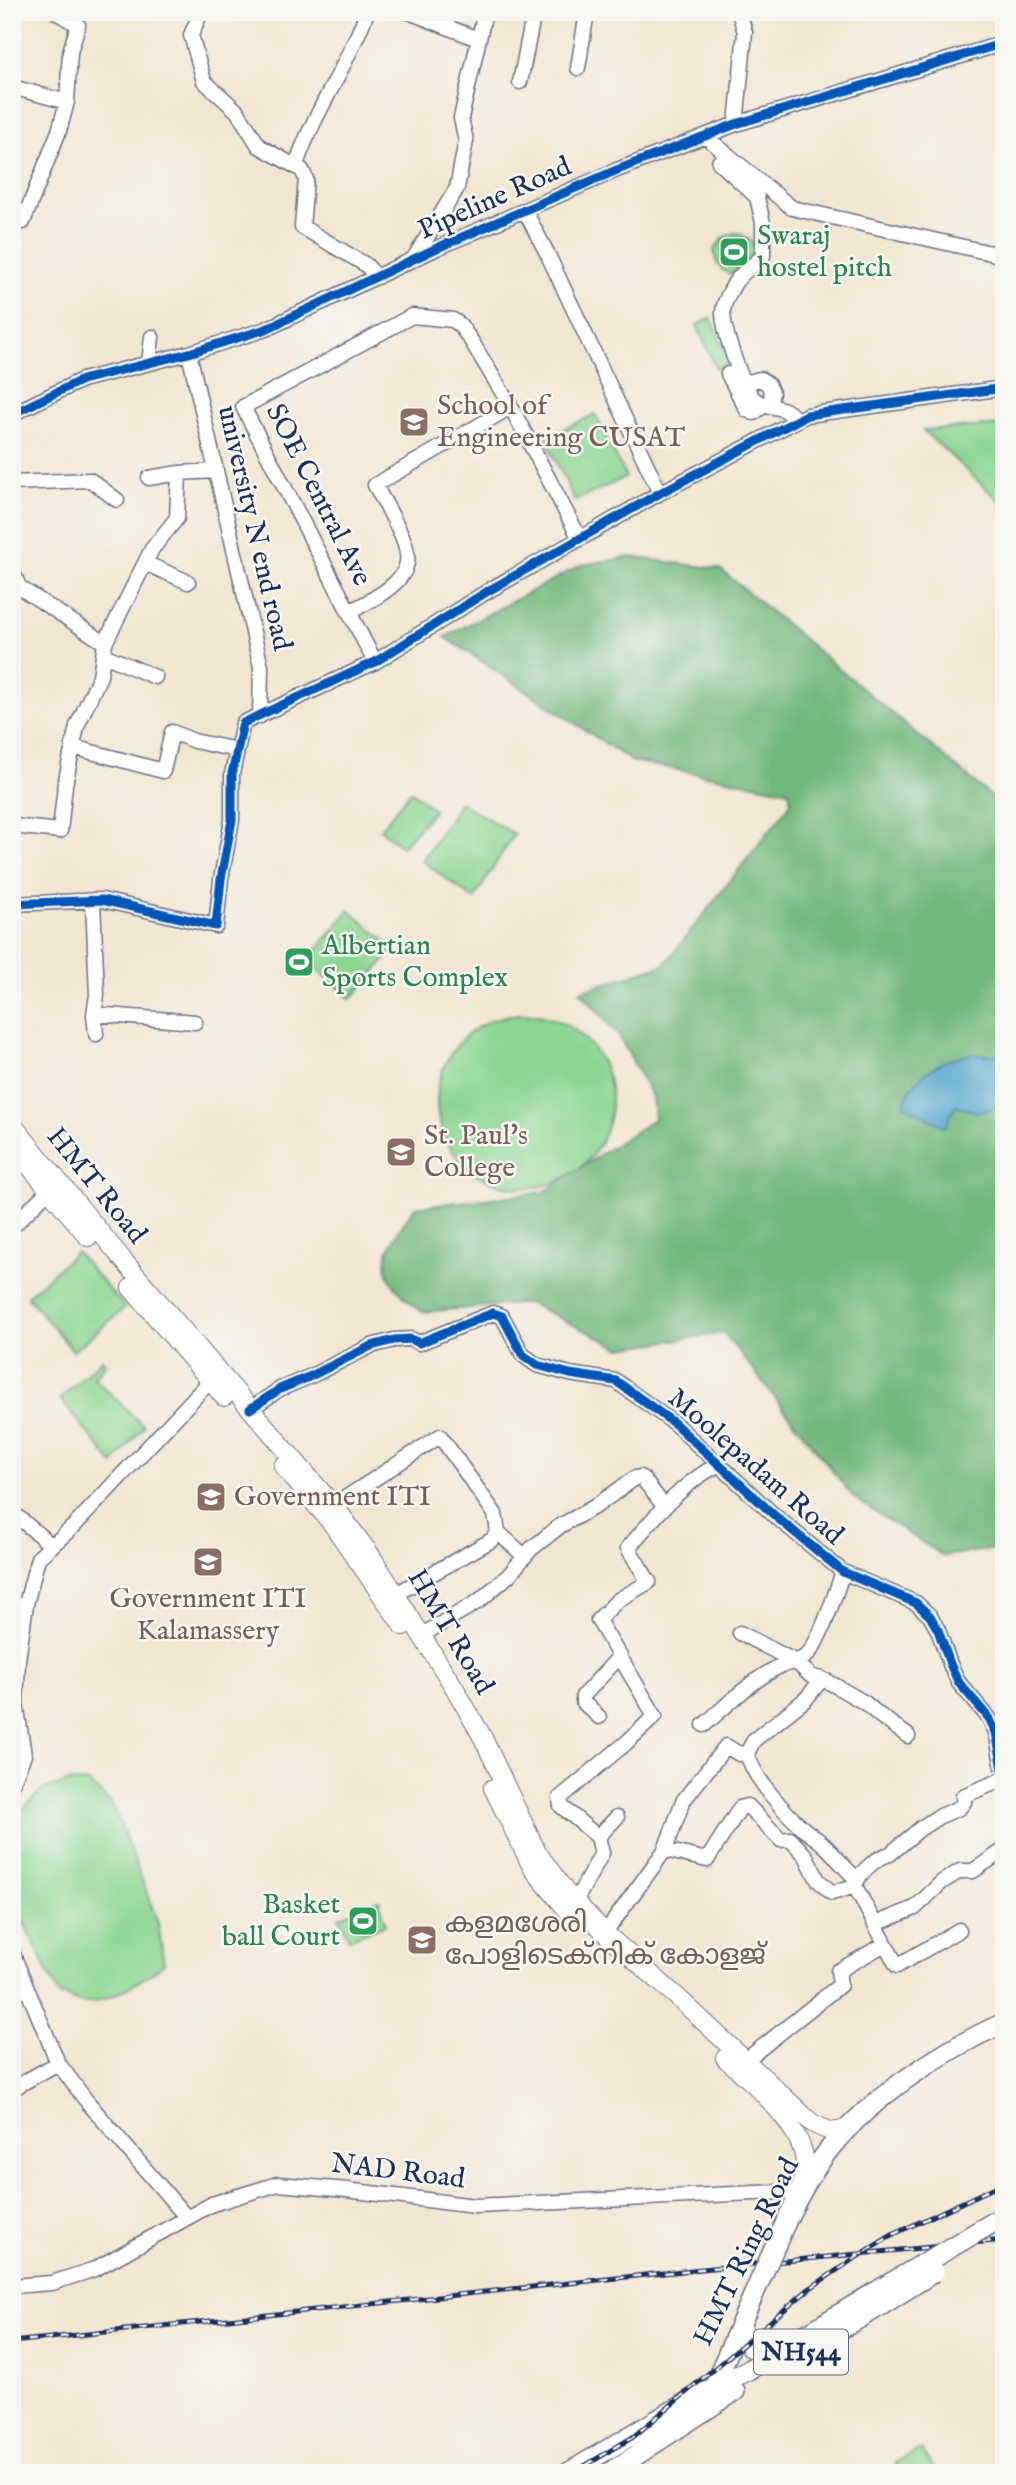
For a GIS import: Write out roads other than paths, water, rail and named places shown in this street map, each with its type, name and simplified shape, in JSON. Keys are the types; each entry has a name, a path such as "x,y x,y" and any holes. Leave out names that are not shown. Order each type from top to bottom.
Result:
{"highway":[{"name":"HMT Ring Road","path":"721,2386 717,2378 789,2215 801,2191 829,2149 877,2102 969,2040 1004,2023"},
{"name":"NH544","path":"609,2473 747,2378 877,2299 1004,2216"},
{"name":"NH544","path":"568,2473 694,2398 747,2378 773,2355 1004,2230"}],"main road":[{"name":"HMT Road","path":"12,1124 54,1186"},
{"name":"HMT Road","path":"12,1145 54,1186 193,1351 250,1409 402,1625 469,1739 522,1849 544,1884 579,1923 736,2068 784,2118 804,2156 801,2191"},
{"name":"HMT Road","path":"193,1351 210,1381 333,1506 396,1594 482,1738 537,1852 575,1902 605,1933 812,2123 837,2133 855,2123"},
{"path":"741,2325 751,2348 773,2355"}],"street":[{"path":"12,222 23,222 59,131 67,102 70,52 80,18 56,12"},
{"path":"201,12 191,35 204,81 237,111 259,146 302,170 306,179 302,227 366,265 377,277"},
{"path":"292,163 343,66 367,12"},
{"path":"409,12 478,39"},
{"path":"413,260 457,188 466,141 461,118 485,12"},
{"path":"520,82 534,12"},
{"path":"578,68 587,12"},
{"path":"736,124 745,32 739,12"},
{"name":"Pipeline Road","path":"12,414 82,380 189,353 265,330 413,260 617,170 736,124 1004,43"},
{"path":"12,87 67,102"},
{"path":"705,136 792,208 1004,256"},
{"path":"719,163 757,197 763,223 763,256 734,284 723,311 735,360 747,387 757,401 784,408 790,411 796,420"},
{"path":"525,211 660,494"},
{"name":"SOE Central Ave","path":"375,662 243,407 412,316 453,320 460,325 511,407"},
{"path":"149,363 152,337"},
{"name":"university N end road","path":"189,353 261,667 260,716"},
{"path":"729,374 747,410 754,413 766,405"},
{"path":"12,904 93,900 216,926 232,820 232,774 243,723 375,662 580,539 807,415 1004,388"},
{"path":"349,612 379,597 399,582 408,564 407,545 375,485 511,407 580,539"},
{"path":"149,478 216,471"},
{"path":"12,826 60,831 76,726 100,676 104,649 145,563 177,518 179,473"},
{"path":"12,483 90,480 117,500"},
{"path":"145,563 188,582"},
{"path":"12,570 19,587 104,649 155,677"},
{"path":"72,747 163,771 172,732 201,743 237,750"},
{"path":"93,900 96,1034"},
{"path":"94,1014 195,1021"},
{"path":"12,1227 54,1186"},
{"name":"Moolepadam Road","path":"250,1409 280,1389 371,1346 394,1340 411,1339 419,1343 492,1313 502,1316 523,1355 537,1365 570,1374 616,1381 675,1424 775,1516 843,1572 916,1603 930,1616 939,1630 959,1683 989,1718 996,1732 1004,1777"},
{"path":"12,1784 24,1755 16,1703 19,1610 38,1558 74,1526 210,1381"},
{"path":"333,1506 440,1436 495,1514 498,1532 524,1556"},
{"path":"575,1902 602,1853 598,1837 561,1806 560,1798 653,1720 654,1713 598,1620 618,1600 649,1582 628,1548 664,1506 705,1472 720,1464"},
{"path":"422,1635 479,1601 559,1526 596,1506 635,1478 640,1476 664,1506"},
{"path":"12,1511 52,1545"},
{"path":"396,1594 492,1540 498,1532"},
{"path":"704,1725 744,1690 778,1667 796,1662 811,1651 843,1572"},
{"path":"740,1633 796,1662 811,1676 822,1679 865,1703 878,1716 908,1737"},
{"path":"599,1717 583,1702 583,1696 620,1657"},
{"path":"822,1679 806,1699 754,1740 747,1754 750,1765 779,1804 823,1843 848,1872 897,1966 959,1930"},
{"path":"605,1933 665,1850 683,1801 726,1746 739,1754 747,1754"},
{"path":"665,1850 707,1860 740,1808 748,1806 781,1840 790,1839 806,1856 818,1880 832,1893 856,1883 883,1856 890,1854 921,1828 938,1816 959,1808 964,1802 963,1796 1004,1777"},
{"path":"598,1837 617,1817"},
{"path":"875,1924 915,1908 942,1882 960,1871 973,1871 1004,1850"},
{"path":"746,2060 840,1985 838,1971 885,1944"},
{"path":"12,1952 58,2063 85,2099 187,2218"},
{"path":"12,2089 58,2063"},
{"name":"NAD Road","path":"12,2286 52,2283 95,2269 212,2204 278,2184 475,2206 801,2191"}],"water":[{"path":"997,1055 1004,1059 1004,1101 997,1106 980,1112 956,1105 945,1127 905,1105 912,1087 935,1067 963,1056"}],"railway":[{"path":"573,2473 633,2437 809,2289 852,2260 894,2234 1004,2183"},
{"path":"12,2342 1004,2240"}],"place":[{"name":"Swaraj hostel pitch","path":"734,252"},
{"name":"School of Engineering CUSAT","path":"414,422"},
{"name":"Albertian Sports Complex","path":"299,962"},
{"name":"St. Paul's College","path":"401,1152"},
{"name":"Government ITI","path":"211,1497"},
{"name":"Government ITI Kalamassery","path":"208,1562"},
{"name":"Basket ball Court","path":"363,1921"},
{"name":"കളമശേരി പോളിടെക്നിക് കോളജ്","path":"422,1940"}]}
